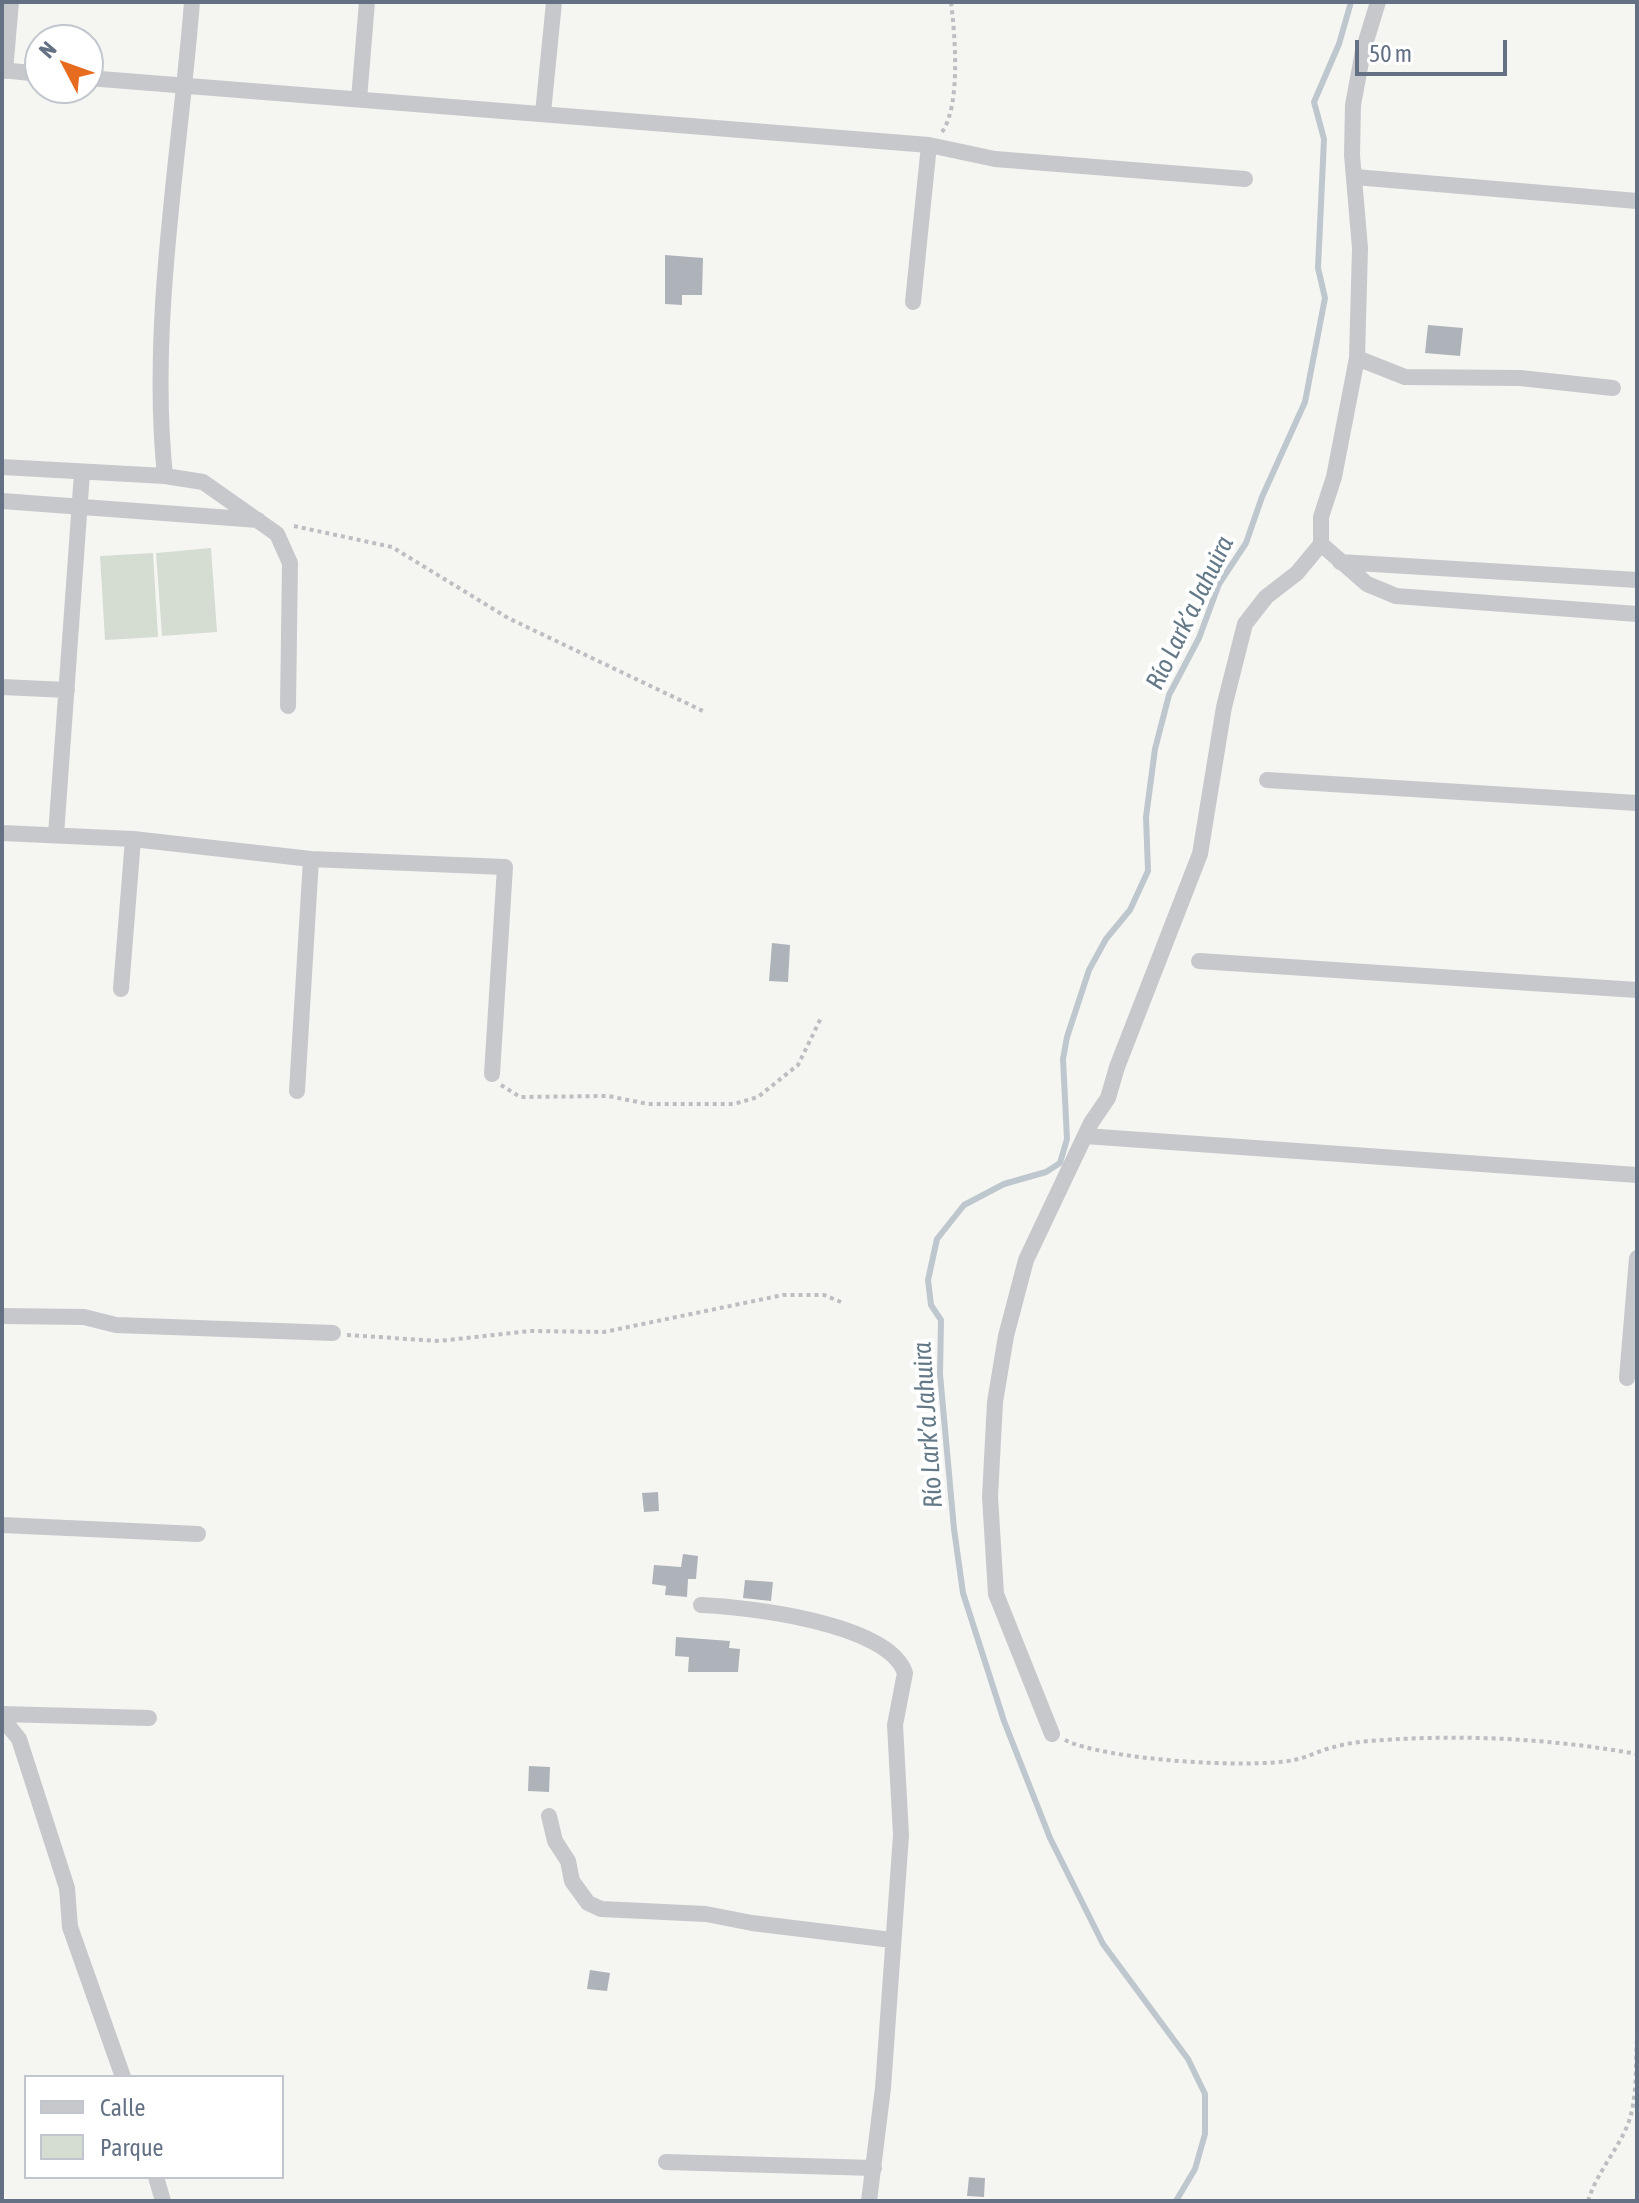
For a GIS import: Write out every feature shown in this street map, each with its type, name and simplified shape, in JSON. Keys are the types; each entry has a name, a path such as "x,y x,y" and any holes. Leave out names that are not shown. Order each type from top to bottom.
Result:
{"street":[{"path":"11,2 4,70 24,72"},
{"path":"165,476 161,437 167,265 192,2"},
{"path":"359,99 367,2"},
{"path":"543,113 554,2"},
{"path":"1052,1734 996,1594 990,1497 995,1402 1006,1336 1026,1260 1085,1136 1108,1098 1117,1067 1200,854 1224,707 1245,624 1266,597 1297,573 1321,544 1321,517 1334,477 1357,358 1360,248 1353,105 1378,2"},
{"path":"104,79 929,145 995,159 1245,179"},
{"path":"913,302 929,145"},
{"path":"1355,177 1637,201"},
{"path":"1357,358 1405,377 1520,378 1613,388"},
{"path":"2,467 165,476 203,482 277,534 290,563 288,706"},
{"path":"56,835 82,473"},
{"path":"2,501 260,520"},
{"path":"1321,544 1367,584 1396,596 1637,614"},
{"path":"1340,562 1637,580"},
{"path":"2,687 67,690"},
{"path":"1267,780 1637,803"},
{"path":"2,833 133,839 311,859 505,867 492,1074"},
{"path":"121,989 133,839"},
{"path":"297,1091 311,859"},
{"path":"1199,961 1637,990"},
{"path":"1085,1136 1637,1175"},
{"path":"1627,1378 1637,1258"},
{"path":"2,1316 84,1317 116,1325 333,1333"},
{"path":"2,1525 198,1534"},
{"path":"701,1605 851,1631 892,1653 902,1663 905,1673 895,1725 901,1835 869,2201"},
{"path":"2,1716 149,1718"},
{"path":"2,1716 19,1739 67,1888 70,1927 122,2075"},
{"path":"549,1816 555,1841 568,1861 572,1881 588,1903 601,1909 695,1913 892,1940"},
{"path":"666,2162 874,2168"},
{"path":"157,2179 163,2201"}],"path":[{"path":"929,145 950,122 956,100 951,2"},
{"path":"290,525 392,547 508,618 705,712"},
{"path":"492,1074 502,1087 520,1097 608,1096 648,1104 734,1104 758,1097 798,1065 821,1018"},
{"path":"333,1333 439,1341 490,1338 530,1331 604,1332 783,1295 824,1295 841,1302"},
{"path":"1052,1734 1075,1745 1107,1752 1216,1762 1293,1760 1336,1746 1399,1739 1498,1738 1589,1745 1637,1754"},
{"path":"1588,2201 1595,2178 1627,2125 1634,2103 1637,2038"}],"green space":[{"path":"211,548 217,632 162,636 156,553"},
{"path":"153,553 158,637 105,640 100,556"}],"building":[{"path":"665,255 703,258 702,295 682,295 682,305 665,304"},
{"path":"1428,325 1463,328 1460,356 1425,353"},
{"path":"772,943 790,945 788,982 769,981"},
{"path":"658,1492 659,1511 644,1512 642,1493"},
{"path":"683,1554 698,1556 696,1579 688,1579 687,1597 665,1595 666,1586 652,1584 654,1565 681,1567"},
{"path":"745,1580 773,1582 771,1601 743,1598"},
{"path":"676,1637 730,1641 729,1648 740,1649 738,1672 688,1672 689,1657 675,1656"},
{"path":"529,1766 550,1767 549,1792 528,1791"},
{"path":"590,1970 610,1973 607,1991 587,1989"},
{"path":"969,2177 985,2178 984,2197 967,2196"}],"waterway":[{"name":"Río Lark’a Jahuira","path":"1176,2201 1195,2169 1205,2134 1205,2094 1188,2059 1103,1944 1050,1838 1004,1721 963,1593 940,1374 941,1320 931,1305 928,1280 937,1239 964,1205 1004,1184 1046,1172 1060,1163 1067,1139 1063,1059 1067,1037 1089,970 1106,939 1130,910 1148,871 1146,817 1155,749 1169,695 1199,638 1219,584 1246,543 1262,497 1305,402 1325,298 1318,268 1324,139 1314,102 1339,44 1351,2"}]}
